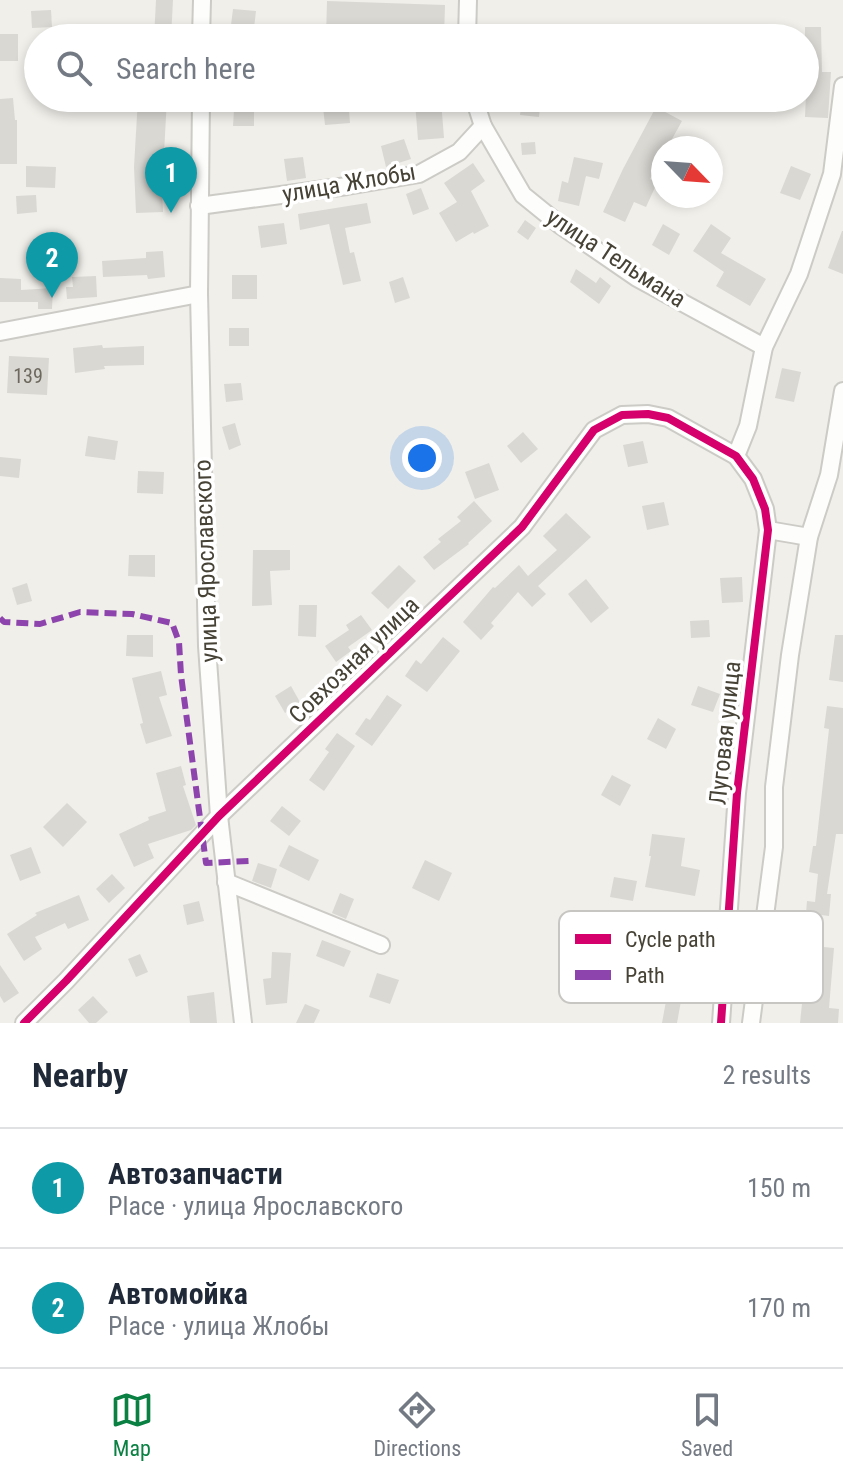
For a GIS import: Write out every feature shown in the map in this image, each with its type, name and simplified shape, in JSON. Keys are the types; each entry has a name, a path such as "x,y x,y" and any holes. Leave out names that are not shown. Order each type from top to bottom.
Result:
{"street":[{"path":"201,24 202,0"},
{"path":"467,24 468,0"},
{"path":"736,456 748,426 764,347 799,274 832,174 843,86"},
{"name":"улица Ярославского","path":"201,112 199,294 207,646 219,816 243,1023"},
{"name":"улица Тельмана","path":"478,112 483,126 523,195 560,225 637,278 764,347"},
{"name":"улица Жлобы","path":"199,206 419,174 459,152 483,126"},
{"path":"0,332 199,294"},
{"path":"766,911 774,847 776,773 790,655 809,537 829,475 843,391"},
{"name":"Совхозная улица","path":"24,1023 219,816 522,527 594,430 622,415 648,414 668,418 736,456"},
{"name":"Луговая улица","path":"729,911 737,793 768,530 765,509 753,479 736,456"},
{"path":"768,530 809,537"},
{"path":"226,882 381,945"},
{"name":"Луговая улица","path":"721,1023 722,1003"},
{"path":"751,1023 754,1003"}],"building":[{"path":"156,0 173,0 172,24 155,24"},
{"path":"327,1 445,5 444,24 326,24"},
{"path":"233,9 256,11 254,24 231,24"},
{"path":"51,10 52,24 32,24 31,11"},
{"path":"821,27 822,72 831,72 828,118 805,117 805,112 819,112"},
{"path":"0,34 18,34 18,61 0,61"},
{"path":"13,98 17,120 17,164 0,164 0,99"},
{"path":"137,112 166,112 161,172 163,212 136,213 134,167"},
{"path":"234,112 254,112 254,126 233,126"},
{"path":"324,112 349,112 350,123 325,125"},
{"path":"416,112 442,112 444,138 418,140"},
{"path":"520,112 540,112 539,117 520,115"},
{"path":"653,112 665,112 682,121 674,136 651,136 651,196 646,207 634,202 625,222 603,212"},
{"path":"404,139 411,159 386,167 381,146"},
{"path":"535,142 536,154 522,155 521,143"},
{"path":"303,157 306,178 287,181 284,159"},
{"path":"574,157 603,163 599,179 586,176 579,206 558,201 562,181 568,183"},
{"path":"473,163 485,181 471,191 489,226 456,242 439,213 457,202 444,183"},
{"path":"26,166 56,167 55,188 26,187"},
{"path":"791,166 811,174 800,200 780,193"},
{"path":"421,188 429,209 413,215 406,194"},
{"path":"36,195 37,212 17,214 16,196"},
{"path":"367,203 371,223 345,228 350,253 354,252 361,281 343,285 329,224 300,230 298,214"},
{"path":"525,220 536,228 528,240 517,232"},
{"path":"284,223 287,244 261,248 258,226"},
{"path":"663,224 680,234 669,255 652,245"},
{"path":"711,224 731,238 721,253 766,279 750,306 716,286 724,272 693,251"},
{"path":"843,231 843,274 828,268"},
{"path":"163,251 165,277 103,277 102,261 146,258 146,252"},
{"path":"576,269 596,283 600,277 611,286 599,304 570,282"},
{"path":"232,275 257,275 257,299 232,299"},
{"path":"96,276 97,297 67,299 66,287 73,287 72,277"},
{"path":"403,277 410,298 395,303 389,282"},
{"path":"0,278 21,279 21,290 53,288 52,309 38,309 38,302 0,302"},
{"path":"229,328 249,328 249,346 229,346"},
{"path":"102,345 103,348 144,346 144,365 104,366 105,369 75,373 73,348"},
{"path":"9,356 49,358 47,395 7,393"},
{"path":"782,368 801,372 794,402 775,398"},
{"path":"241,383 243,400 226,402 224,384"},
{"path":"235,423 241,445 229,450 222,427"},
{"path":"523,432 538,449 521,463 507,446"},
{"path":"88,436 118,441 115,460 85,456"},
{"path":"643,441 648,463 628,467 623,445"},
{"path":"0,457 21,459 19,478 0,476"},
{"path":"489,463 499,490 475,499 465,472"},
{"path":"138,471 164,472 163,494 137,493"},
{"path":"474,501 492,521 469,544 434,570 423,557 441,542 438,539 461,521 457,517"},
{"path":"664,502 669,525 647,530 642,506"},
{"path":"566,513 591,537 538,586 546,594 532,607 518,592 491,623 494,626 481,640 463,622 493,587 519,565 528,576 557,550 543,536"},
{"path":"253,550 290,550 290,570 270,571 272,605 252,606"},
{"path":"129,555 155,555 155,577 128,576"},
{"path":"399,565 416,581 388,609 371,593"},
{"path":"742,577 743,602 722,603 720,578"},
{"path":"586,579 609,608 591,623 568,594"},
{"path":"27,583 32,601 17,605 12,588"},
{"path":"299,605 317,605 316,637 298,636"},
{"path":"361,615 372,630 348,647 351,651 336,662 325,646 349,630 346,625"},
{"path":"709,620 710,637 691,638 690,621"},
{"path":"127,635 153,635 153,657 126,656"},
{"path":"835,635 843,635 843,682 829,680"},
{"path":"443,637 460,651 427,692 405,676 416,660 421,664"},
{"path":"161,671 167,695 159,697 172,736 146,744 132,678"},
{"path":"291,686 301,704 285,713 275,696"},
{"path":"698,686 720,694 713,712 691,705"},
{"path":"387,695 402,705 372,746 355,734 366,718 370,720"},
{"path":"827,706 843,708 843,834 836,834 827,894 831,894 829,916 823,915 823,911 806,911 807,901 815,902 818,874 809,872 813,846 816,846 829,729 824,728"},
{"path":"658,718 676,729 666,749 647,739"},
{"path":"337,733 355,746 324,791 309,780 329,752 325,749"},
{"path":"181,766 186,785 183,786 196,825 191,830 148,844 154,858 134,867 119,834 149,820 148,817 166,811 156,773"},
{"path":"612,775 631,785 620,806 601,795"},
{"path":"67,803 87,822 63,847 43,827"},
{"path":"282,806 301,821 289,836 270,821"},
{"path":"652,834 685,838 681,866 700,870 695,896 645,887"},
{"path":"289,845 319,860 309,881 279,866"},
{"path":"31,847 41,873 20,881 10,855"},
{"path":"425,860 452,873 439,901 412,888"},
{"path":"258,863 277,869 271,888 252,881"},
{"path":"112,874 125,888 109,903 96,889"},
{"path":"614,877 637,881 633,901 610,897"},
{"path":"340,893 354,899 346,919 332,913"},
{"path":"79,895 89,920 68,929 65,923 35,937 42,949 24,961 7,934 37,915 35,913"},
{"path":"199,901 204,921 187,925 183,905"},
{"path":"322,940 351,951 344,967 316,956"},
{"path":"823,947 834,948 829,1008 839,1009 838,1023 800,1023 802,1003 823,1003"},
{"path":"272,952 291,953 287,1003 266,1005 263,979 271,978"},
{"path":"140,954 148,972 136,977 128,959"},
{"path":"0,965 19,993 4,1003 0,996"},
{"path":"377,973 399,980 390,1004 369,997"},
{"path":"214,992 217,1023 190,1023 187,996"},
{"path":"93,996 108,1012 96,1023 89,1023 78,1010"},
{"path":"666,1003 681,1003 677,1023 662,1023"},
{"path":"305,1004 320,1010 314,1023 296,1023"}],"marked path":[{"path":"0,618 4,622 40,624 80,612 132,614 172,623 179,642 206,863 249,861"}],"cycle path":[{"path":"24,1023 219,816 522,527 594,430 622,415 648,414 668,418 736,456 753,479 765,509 768,530 737,793 729,911"},
{"path":"721,1023 722,1003"}],"place":[{"name":"Автозапчасти","path":"171,213"},
{"name":"Автомойка","path":"52,298"}]}
